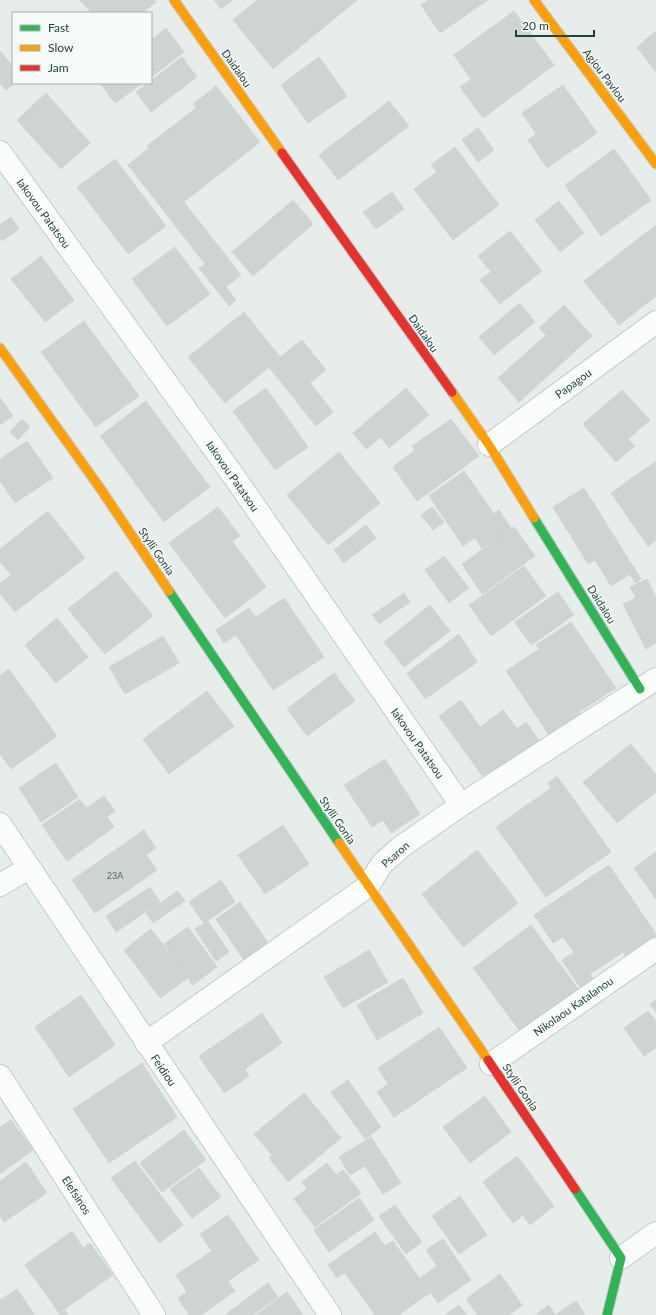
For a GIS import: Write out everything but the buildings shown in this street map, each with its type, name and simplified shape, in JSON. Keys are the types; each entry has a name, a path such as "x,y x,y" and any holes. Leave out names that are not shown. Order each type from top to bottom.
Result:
{"street":[{"name":"Daidalou","path":"174,0 489,445 648,684"},
{"name":"Agiou Pavlou","path":"534,0 656,164"},
{"name":"Iakovou Patatsou","path":"0,152 233,475 460,805"},
{"name":"Papagou","path":"489,445 656,322"},
{"name":"Stylli Gonia","path":"0,348 100,488 621,1258"},
{"name":"Psaron","path":"146,1043 368,886 382,864 401,847 460,805 648,684"},
{"name":"Feidiou","path":"0,824 330,1315"},
{"path":"0,885 30,868"},
{"name":"Nikolaou Katalanou","path":"491,1064 656,949"},
{"name":"Elefsinos","path":"0,1076 154,1315"},
{"path":"607,1315 621,1258 656,1233"}],"traffic: fast":[{"path":"534,518 640,689"},
{"path":"169,591 339,843"},
{"path":"575,1189 621,1258 607,1315"}],"traffic: slow":[{"path":"174,0 282,153"},
{"path":"534,0 656,164"},
{"path":"0,348 100,488 169,591"},
{"path":"452,392 489,445 534,518"},
{"path":"339,843 488,1060"}],"traffic: jam":[{"path":"282,153 452,392"},
{"path":"488,1060 575,1189"}]}
